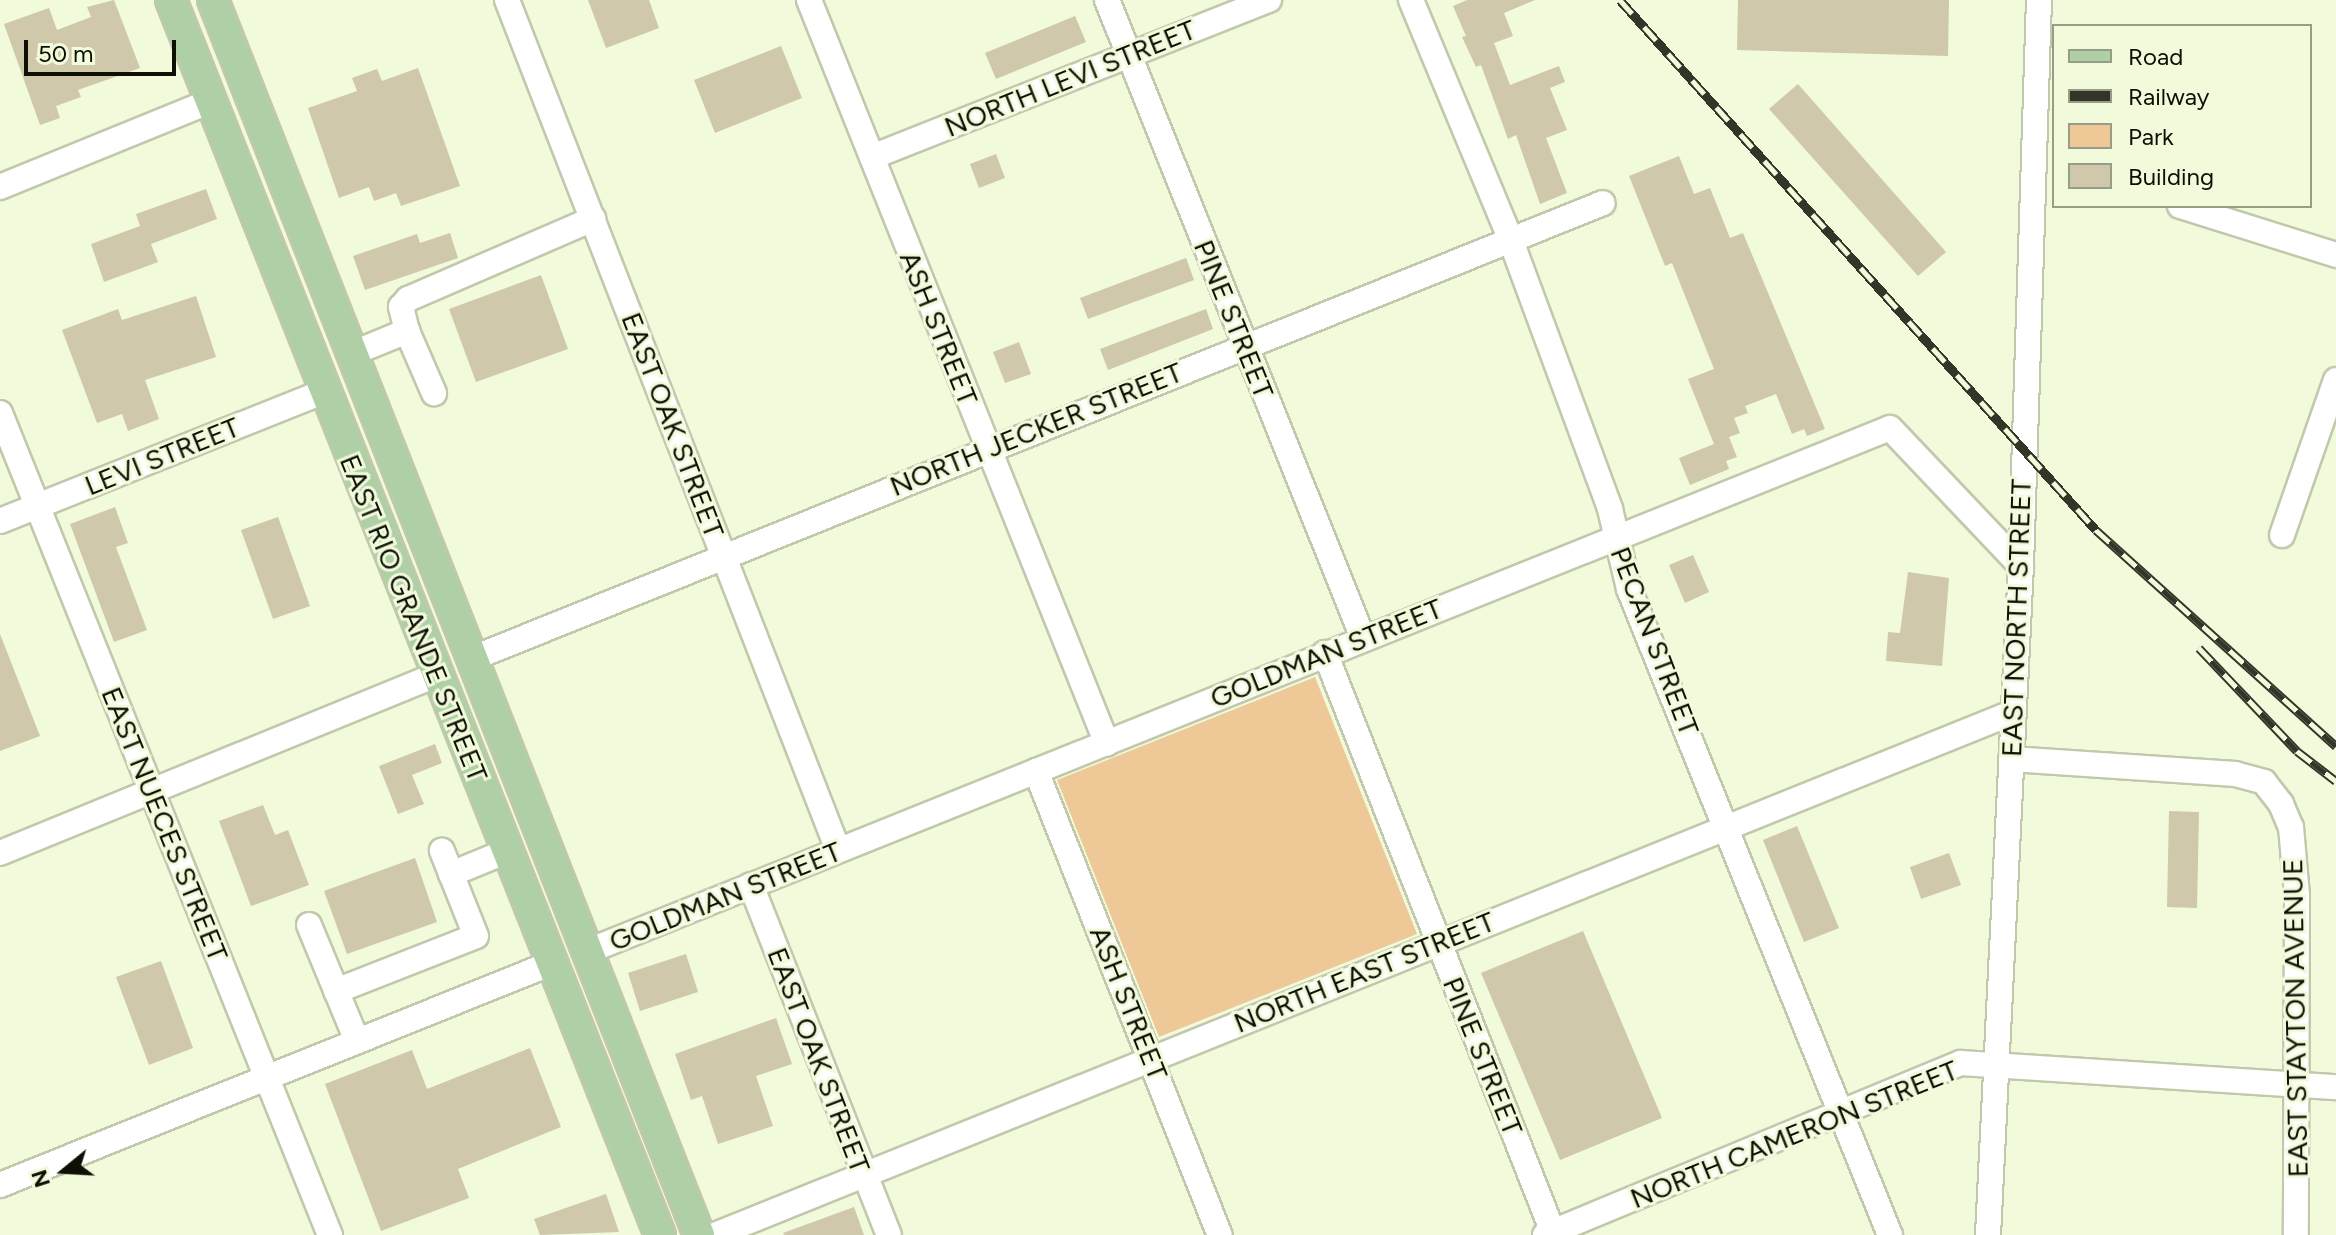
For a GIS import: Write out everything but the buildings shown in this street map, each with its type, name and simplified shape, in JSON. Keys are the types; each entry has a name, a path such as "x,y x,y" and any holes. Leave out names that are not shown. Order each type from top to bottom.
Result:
{"main road":[{"name":"EAST RIO GRANDE STREET","path":"171,0 660,1235"},
{"name":"EAST RIO GRANDE STREET","path":"213,0 699,1235"},
{"path":"520,885 546,900 566,944 586,952"},
{"path":"552,963 569,970 597,1022 618,1033"}],"street":[{"name":"EAST OAK STREET","path":"507,0 838,850"},
{"name":"ASH STREET","path":"809,0 1107,744"},
{"name":"PINE STREET","path":"1107,0 1363,638"},
{"name":"NORTH LEVI STREET","path":"872,157 1269,0"},
{"name":"PECAN STREET","path":"1411,0 1510,238 1610,509 1629,589 1727,824 1890,1235"},
{"name":"EAST NORTH STREET","path":"1988,1235 2044,163 2039,0"},
{"path":"0,187 211,101"},
{"name":"NORTH JECKER STREET","path":"471,659 987,448 1603,203"},
{"path":"2186,208 2336,255"},
{"path":"434,393 407,331 401,307 408,299 593,219"},
{"path":"351,354 407,331"},
{"path":"2282,535 2336,380"},
{"name":"LEVI STREET","path":"0,521 325,391"},
{"name":"EAST NUECES STREET","path":"0,413 330,1235"},
{"name":"GOLDMAN STREET","path":"586,952 1107,744 1614,534 1890,428 2021,566"},
{"name":"PINE STREET","path":"1325,653 1551,1234"},
{"path":"0,853 437,675"},
{"name":"NORTH EAST STREET","path":"715,1235 1727,824 2014,712"},
{"name":"EAST STAYTON AVENUE","path":"2011,759 2235,774 2264,782 2281,804 2291,827 2296,880 2300,1086 2296,1235"},
{"name":"ASH STREET","path":"1036,771 1220,1235"},
{"path":"336,991 476,936 446,862 507,851"},
{"name":"EAST OAK STREET","path":"751,885 889,1235"},
{"path":"309,925 357,1041"},
{"path":"0,1185 552,963"},
{"name":"NORTH CAMERON STREET","path":"1551,1234 1961,1063 1997,1068 2336,1087"}],"green space":[{"path":"1315,677 1417,934 1159,1037 1057,780"}],"railway":[{"path":"1620,0 2096,530 2336,746"},
{"path":"2199,648 2297,751 2336,781"}]}
